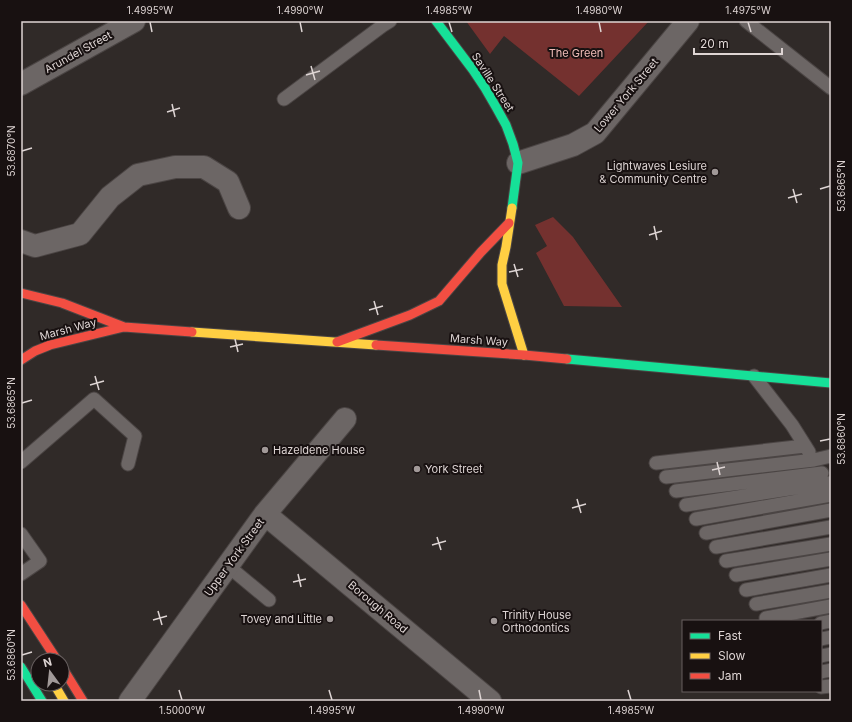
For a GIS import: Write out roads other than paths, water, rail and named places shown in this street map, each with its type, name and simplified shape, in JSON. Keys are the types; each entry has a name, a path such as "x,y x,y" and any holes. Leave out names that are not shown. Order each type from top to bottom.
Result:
{"main road":[{"name":"Saville Street","path":"436,21 481,81 503,119 516,150 518,163"},
{"path":"518,163 502,265 502,284 524,355"},
{"path":"337,342 410,315 439,301 481,252 509,223"},
{"name":"Marsh Way","path":"21,293 62,303 124,327 524,355 831,383"},
{"name":"Marsh Way","path":"21,360 28,354 43,347 124,327"},
{"path":"21,605 25,626"},
{"path":"21,605 52,652"},
{"path":"21,667 42,701"},
{"path":"70,680 83,701"},
{"path":"59,692 64,701"}],"street":[{"name":"Arundel Street","path":"21,84 134,21"},
{"name":"Lower York Street","path":"518,163 573,145 595,133 688,21"},
{"path":"21,242 35,246 80,234 110,197 138,175 175,167 204,166 228,182 239,208"},
{"name":"Upper York Street","path":"130,701 265,514 346,419"},
{"name":"Borough Road","path":"265,514 490,701"}],"lane":[{"path":"284,99 390,21"},
{"path":"746,21 831,88"},
{"path":"754,376 792,425 828,484"},
{"path":"21,462 94,399 135,436 128,464"},
{"path":"656,463 805,446"},
{"path":"666,477 814,460 831,456"},
{"path":"676,491 828,484"},
{"path":"686,505 828,484"},
{"path":"696,519 828,484"},
{"path":"706,533 831,510"},
{"path":"716,547 831,527"},
{"path":"21,534 40,561 21,574"},
{"path":"726,561 831,544"},
{"path":"736,575 831,559"},
{"path":"228,566 269,600"},
{"path":"746,590 831,575"},
{"path":"756,604 831,591"},
{"path":"766,618 831,606"}],"place":[{"name":"Lightwaves Lesiure & Community Centre","path":"715,172"},
{"name":"Hazeldene House","path":"265,450"},
{"name":"York Street","path":"417,469"},
{"name":"Tovey and Little","path":"330,619"},
{"name":"Trinity House Orthodontics","path":"494,621"}],"park label":[{"name":"The Green","path":"576,53"}]}
